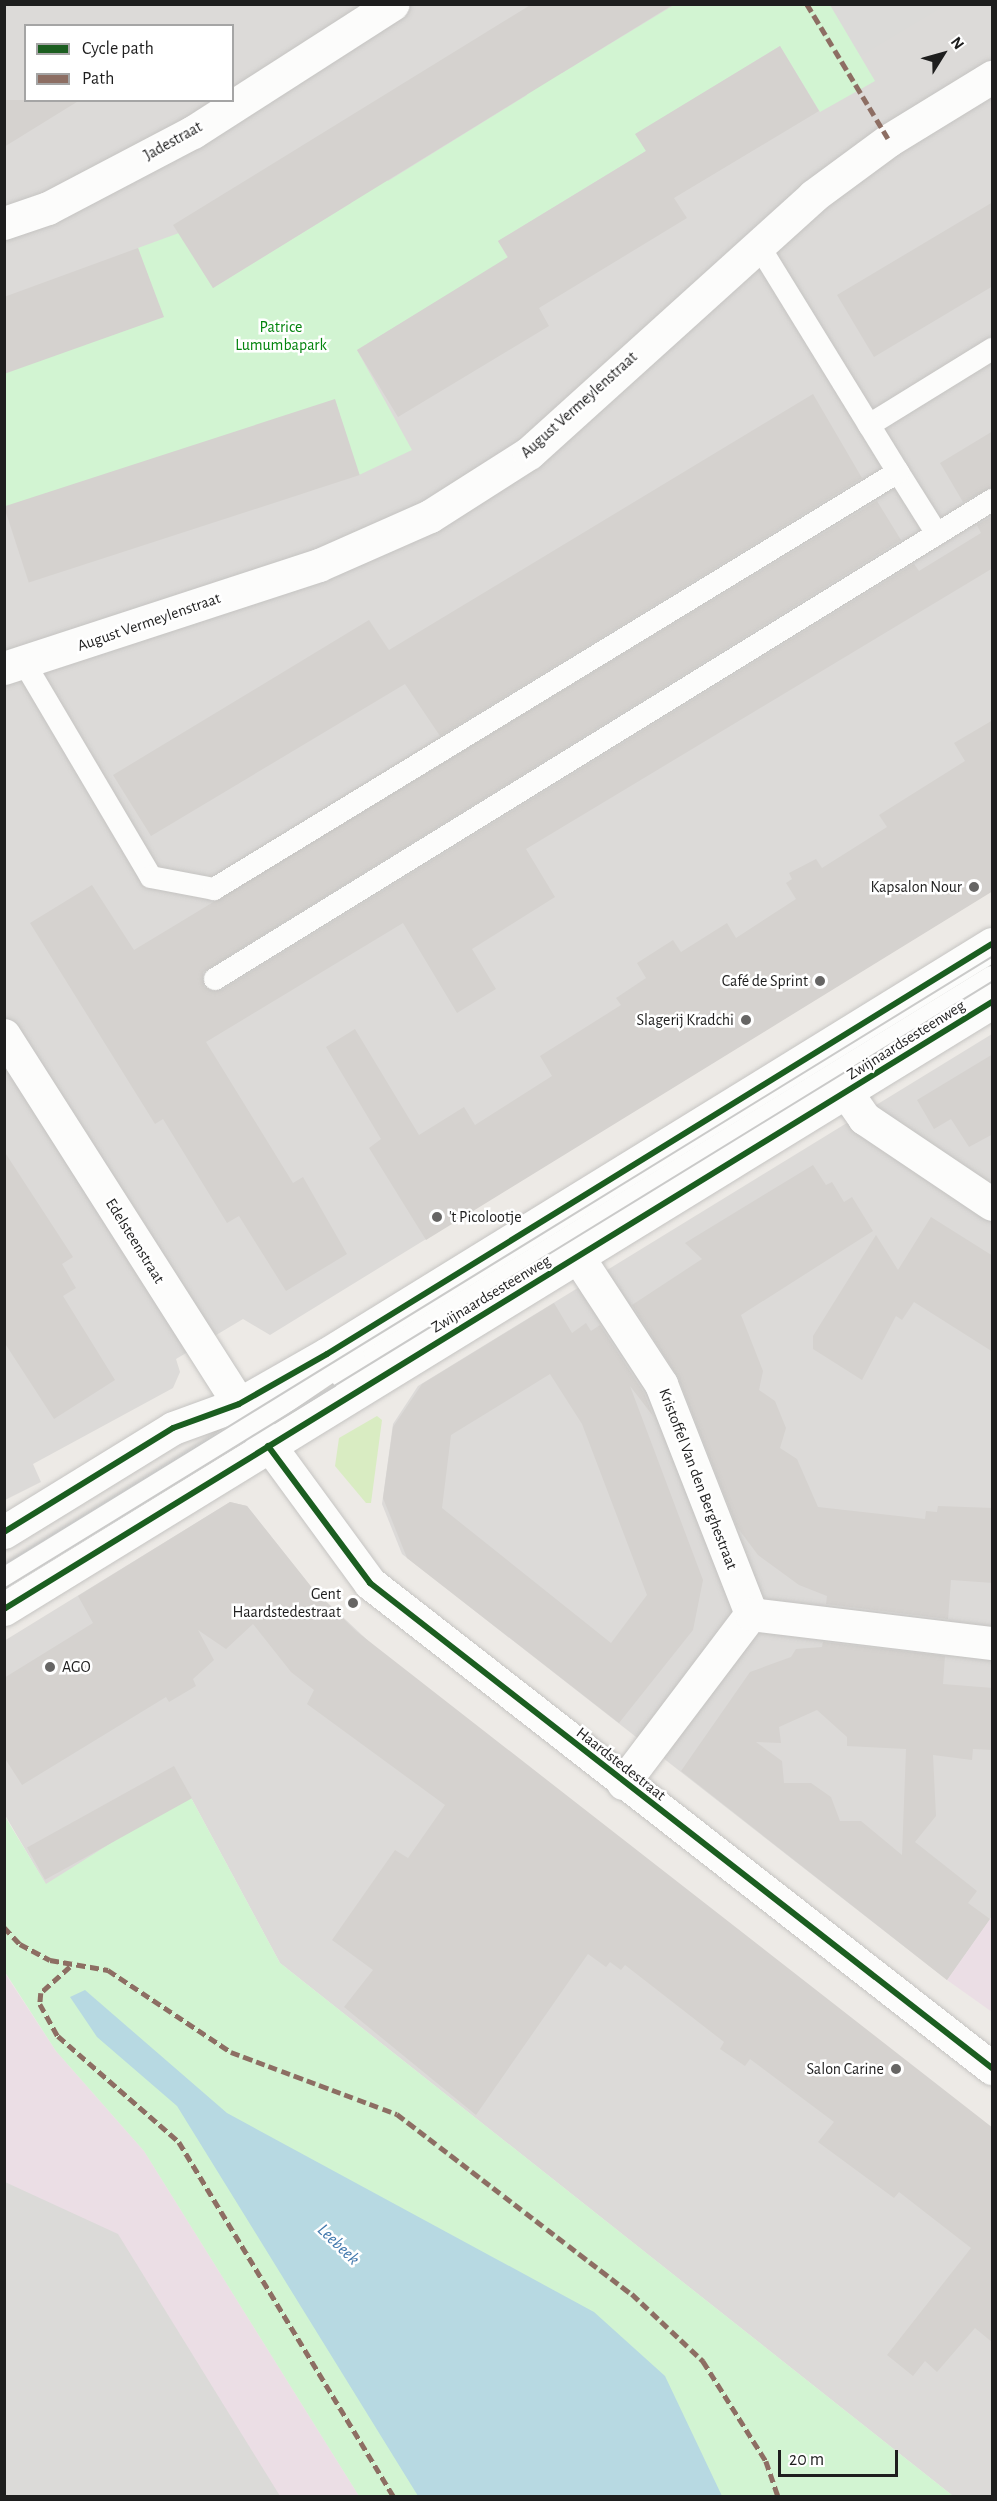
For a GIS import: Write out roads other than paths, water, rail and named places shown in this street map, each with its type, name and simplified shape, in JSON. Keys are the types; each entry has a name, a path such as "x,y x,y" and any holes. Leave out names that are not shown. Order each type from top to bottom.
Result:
{"street":[{"name":"Jadestraat","path":"4,223 48,208 193,132 392,4"},
{"name":"August Vermeylenstraat","path":"15,666 319,565 430,516 529,453 813,196 889,140 993,76"},
{"name":"Zwijnaardsesteenweg","path":"4,1609 254,1425 993,944"},
{"name":"Zwijnaardsesteenweg","path":"4,1532 173,1428 254,1425 578,1257 993,1002"},
{"name":"Edelsteenstraat","path":"4,1035 254,1425"},
{"path":"846,1092 864,1118 993,1204"},
{"name":"Kristoffel Van den Berghestraat","path":"578,1257 661,1384 751,1614"},
{"name":"Haardstedestraat","path":"254,1425 370,1583 623,1783 993,2068"},
{"path":"623,1783 751,1614 993,1643"}],"lane":[{"path":"759,246 938,534"},
{"path":"869,425 993,348"},
{"path":"15,666 151,877 214,889 898,472"},
{"path":"215,979 993,500"},
{"path":"254,1425 336,1366 993,962"},
{"path":"4,1577 254,1425 343,1377 993,977"}],"water":[{"name":"Leebeek","path":"85,1990 227,2113 594,2312 665,2376 722,2496 418,2496 177,2106 97,2037 70,1997"}],"tram line":[{"path":"4,1565 992,957"},
{"path":"4,1589 992,982"}],"place":[{"name":"Kapsalon Nour","path":"974,887"},
{"name":"Café de Sprint","path":"820,981"},
{"name":"Slagerij Kradchi","path":"746,1020"},
{"name":"'t Picolootje","path":"437,1217"},
{"name":"Gent Haardstedestraat","path":"353,1603"},
{"name":"AGO","path":"50,1667"},
{"name":"Salon Carine","path":"896,2069"}],"park label":[{"name":"Patrice Lumumbapark","path":"281,336"}]}
